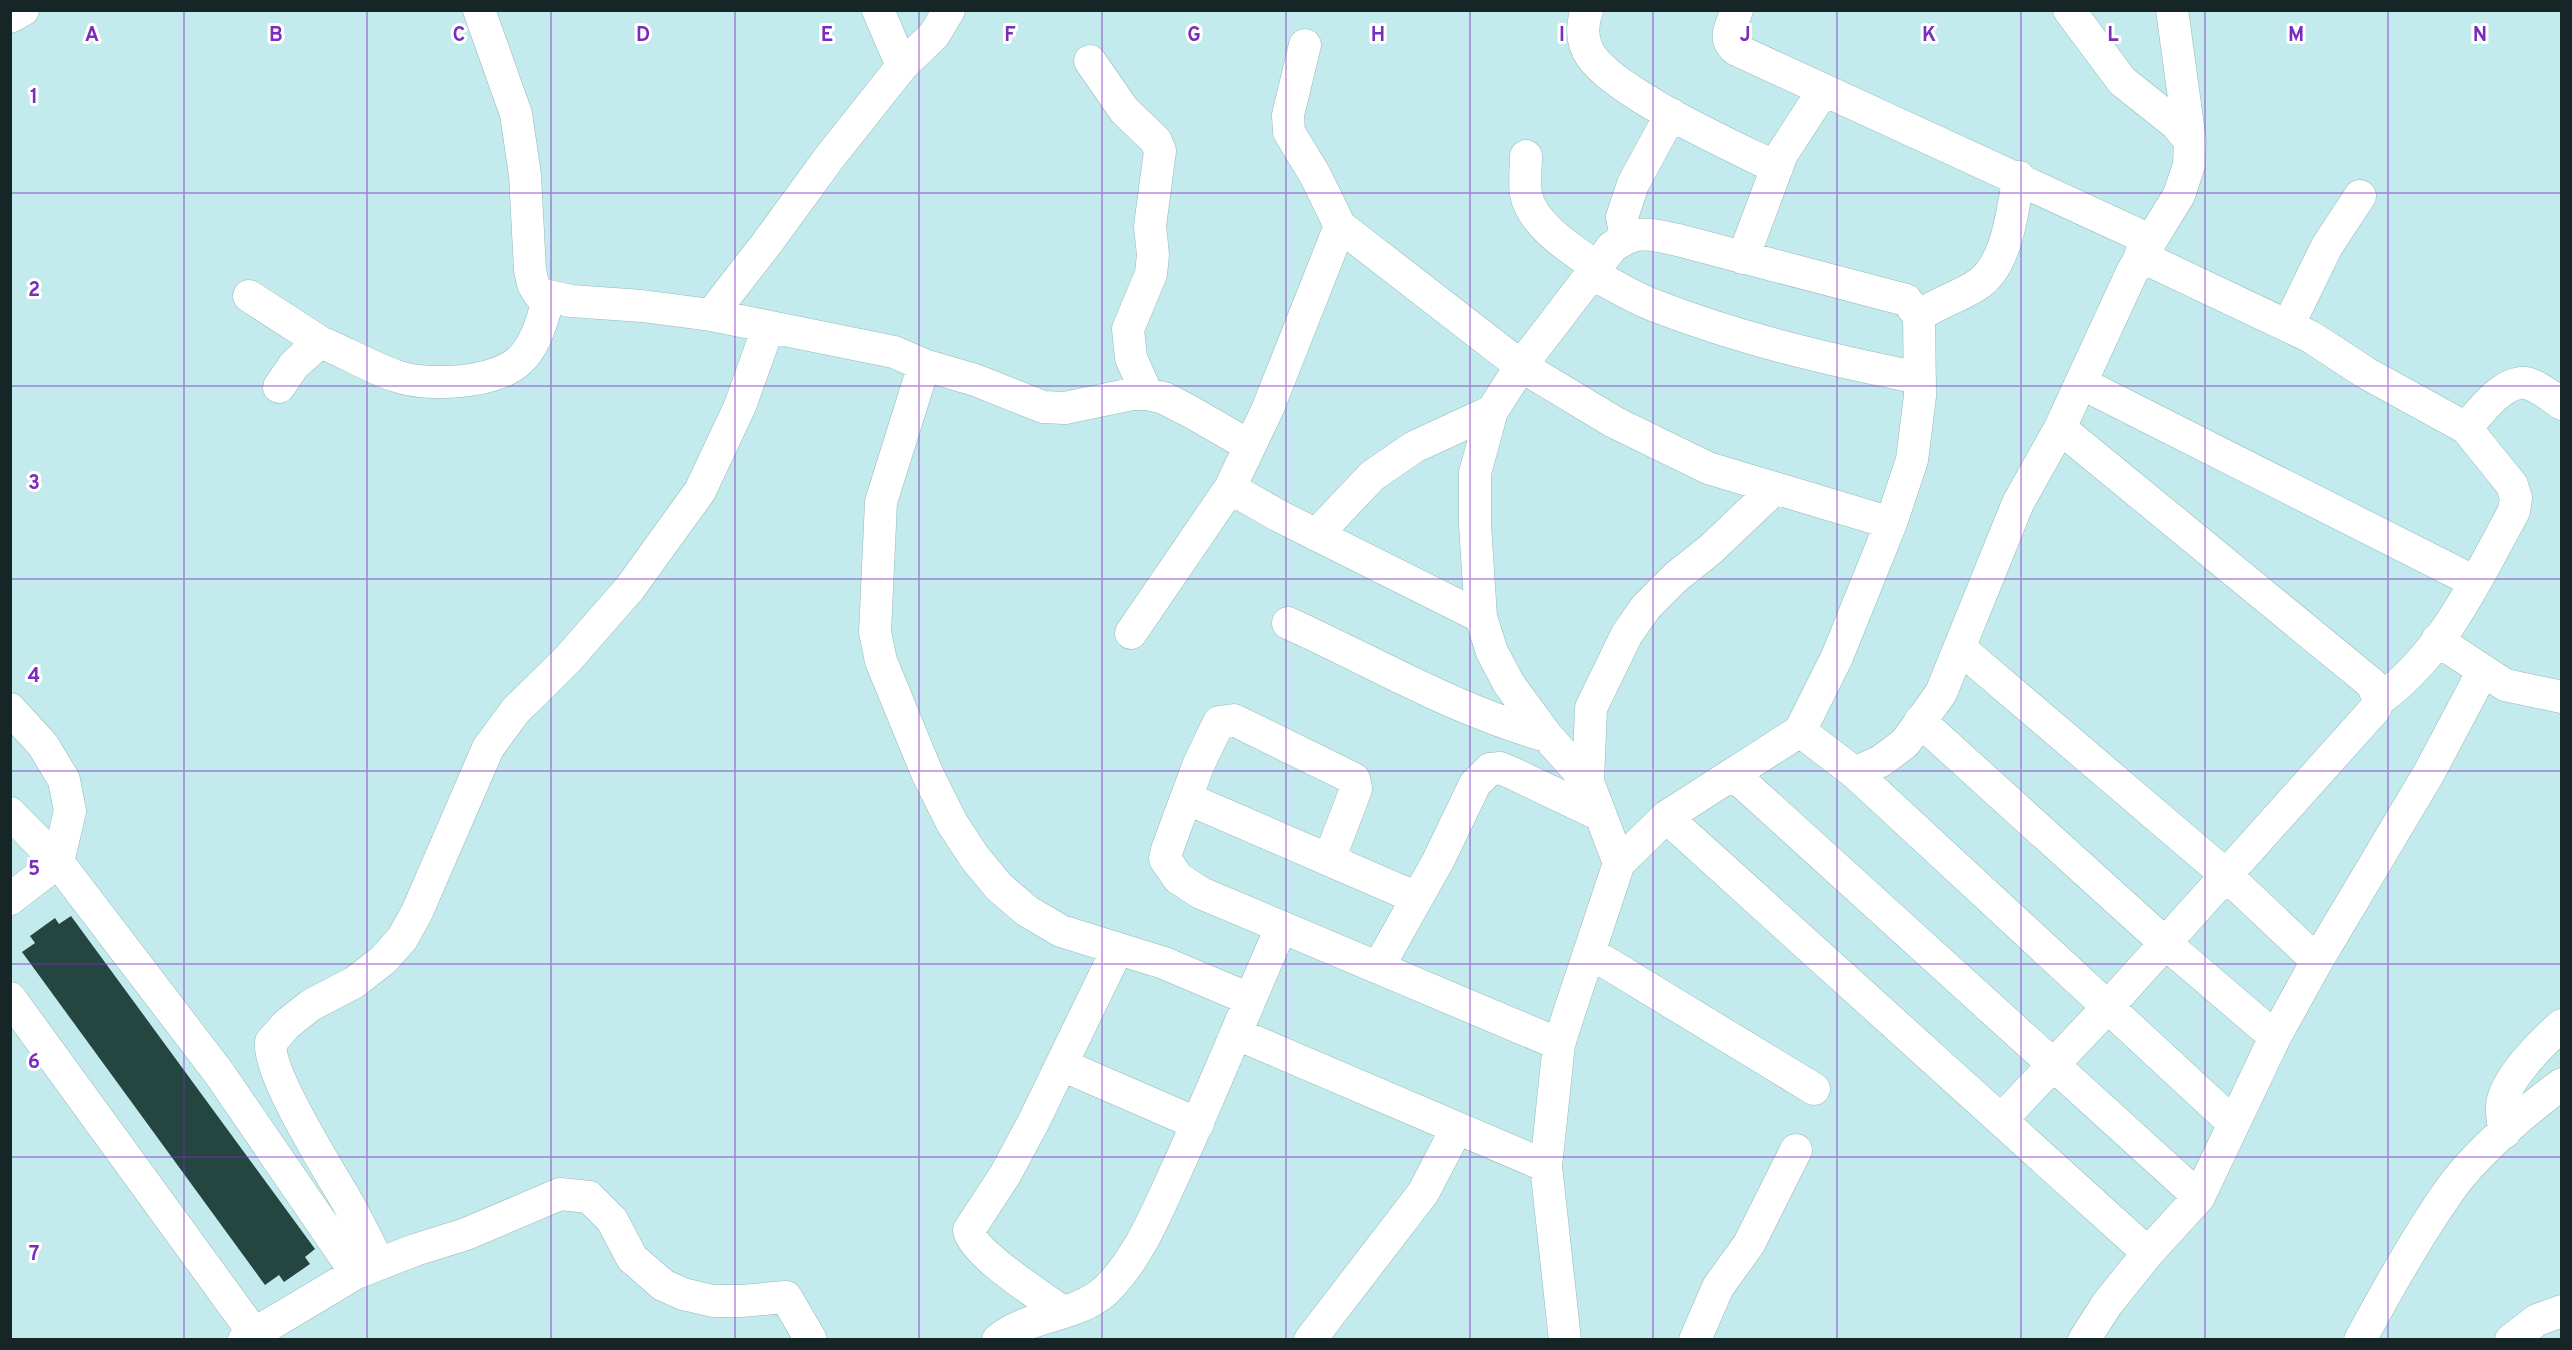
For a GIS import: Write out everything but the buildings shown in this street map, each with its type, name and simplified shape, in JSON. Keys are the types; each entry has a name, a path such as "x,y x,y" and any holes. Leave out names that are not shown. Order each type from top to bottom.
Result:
{"street":[{"path":"10,17 23,10"},
{"path":"479,10 516,114 525,175 530,270 533,284 539,294 549,298 711,315 894,352 924,365 975,380 1051,408 1106,402 1132,394 1147,394 1164,398 1250,446"},
{"path":"878,10 902,66"},
{"path":"711,315 829,158 902,66 934,35 949,10"},
{"path":"1587,10 1582,23 1584,40 1594,60 1639,96 1777,168"},
{"path":"1737,10 1727,33 1732,46 1823,91 2019,177 2466,428 2498,465 2512,485 2516,498 2514,511 2455,619 2398,686 2379,700 2375,709 2107,1008 2001,1120"},
{"path":"2069,10 2122,81 2176,124 2190,141"},
{"path":"1855,773 1881,761 1905,743 1941,693 1961,649 2018,503 2060,428 2145,248 2179,195 2189,165 2190,141 2172,10"},
{"path":"1305,45 1288,115 1289,132 1315,175 1340,226 1521,366 1614,422 1708,468 1891,523"},
{"path":"1090,61 1124,110 1156,141 1160,151 1150,226 1153,255 1151,274 1128,329 1131,358 1147,394"},
{"path":"1743,258 1782,154 1823,91"},
{"path":"1626,238 1622,217 1633,184 1671,114"},
{"path":"1526,156 1526,195 1543,225 1595,270 1652,305 1819,357 1920,378"},
{"path":"1919,316 1937,304 1980,284 1998,260 2019,177"},
{"path":"2288,326 2327,246 2360,196"},
{"path":"1131,633 1230,488 1268,408 1340,226"},
{"path":"1565,1340 1546,1166 1559,1044 1589,952 1619,863 1666,817 1800,731 1837,657 1891,523 1912,460 1920,396 1919,316 1906,300 1643,233 1626,238 1612,247 1521,366 1492,411 1475,473 1475,537 1481,617 1492,652 1509,684 1547,736 1588,782"},
{"path":"249,296 320,342 396,377 430,383 460,381 504,370 520,361 539,330 549,298"},
{"path":"367,1268 346,1200 308,1137 276,1066 271,1042 286,1024 311,1005 355,982 383,960 402,939 417,912 488,748 516,710 567,660 630,588 700,491 740,406 768,328"},
{"path":"279,387 294,364 320,342"},
{"path":"924,365 881,501 875,624 881,661 927,773 952,823 975,858 999,886 1027,911 1060,932 1164,963 1249,999"},
{"path":"2081,383 2475,582"},
{"path":"2466,428 2489,402 2505,390 2521,383 2533,386 2562,404"},
{"path":"1316,535 1371,476 1414,447 1492,411"},
{"path":"2060,428 2372,684 2379,700"},
{"path":"1230,488 1316,535 1481,617"},
{"path":"1619,863 1588,782 1592,708 1627,634 1646,607 1775,488"},
{"path":"1288,623 1454,703 1503,724 1547,736"},
{"path":"2437,640 2505,685 2562,697"},
{"path":"1961,649 2226,875 2317,961"},
{"path":"2084,1340 2107,1304 2148,1253 2199,1197 2232,1122 2275,1037 2317,961 2429,773 2483,671"},
{"path":"10,709 43,745 64,780 70,811 58,862 10,898"},
{"path":"1329,860 1356,789 1354,779 1234,720 1223,720 1216,726 1167,850 1165,859 1171,870 1186,885 1281,928 1559,1044"},
{"path":"1920,721 2164,943 2275,1037"},
{"path":"1800,731 1855,773 2232,1122"},
{"path":"1378,968 1417,898 1475,784 1490,769 1500,768 1512,773 1599,815"},
{"path":"1734,775 2199,1197"},
{"path":"1186,798 1417,898"},
{"path":"10,813 58,862 367,1268"},
{"path":"1666,817 2148,1253"},
{"path":"998,1340 1024,1323 1083,1305 1103,1292 1125,1270 1198,1124 1281,928"},
{"path":"1061,1311 984,1252 973,1240 969,1230 1005,1175 1062,1065 1117,950"},
{"path":"1589,952 1814,1089"},
{"path":"10,998 249,1336 367,1268 466,1234 540,1200 560,1194 574,1194 589,1197 600,1207 612,1221 632,1258 663,1285 683,1294 713,1300 741,1301 786,1297 811,1340"},
{"path":"2504,1133 2502,1103 2511,1084 2528,1059 2562,1025"},
{"path":"1237,1034 1546,1166"},
{"path":"1062,1065 1198,1124"},
{"path":"2360,1340 2403,1263 2451,1189 2532,1106 2562,1084"},
{"path":"1311,1340 1423,1193 1457,1128"},
{"path":"1695,1340 1718,1287 1749,1244 1796,1150"},
{"path":"2511,1340 2537,1320 2562,1311"}]}
